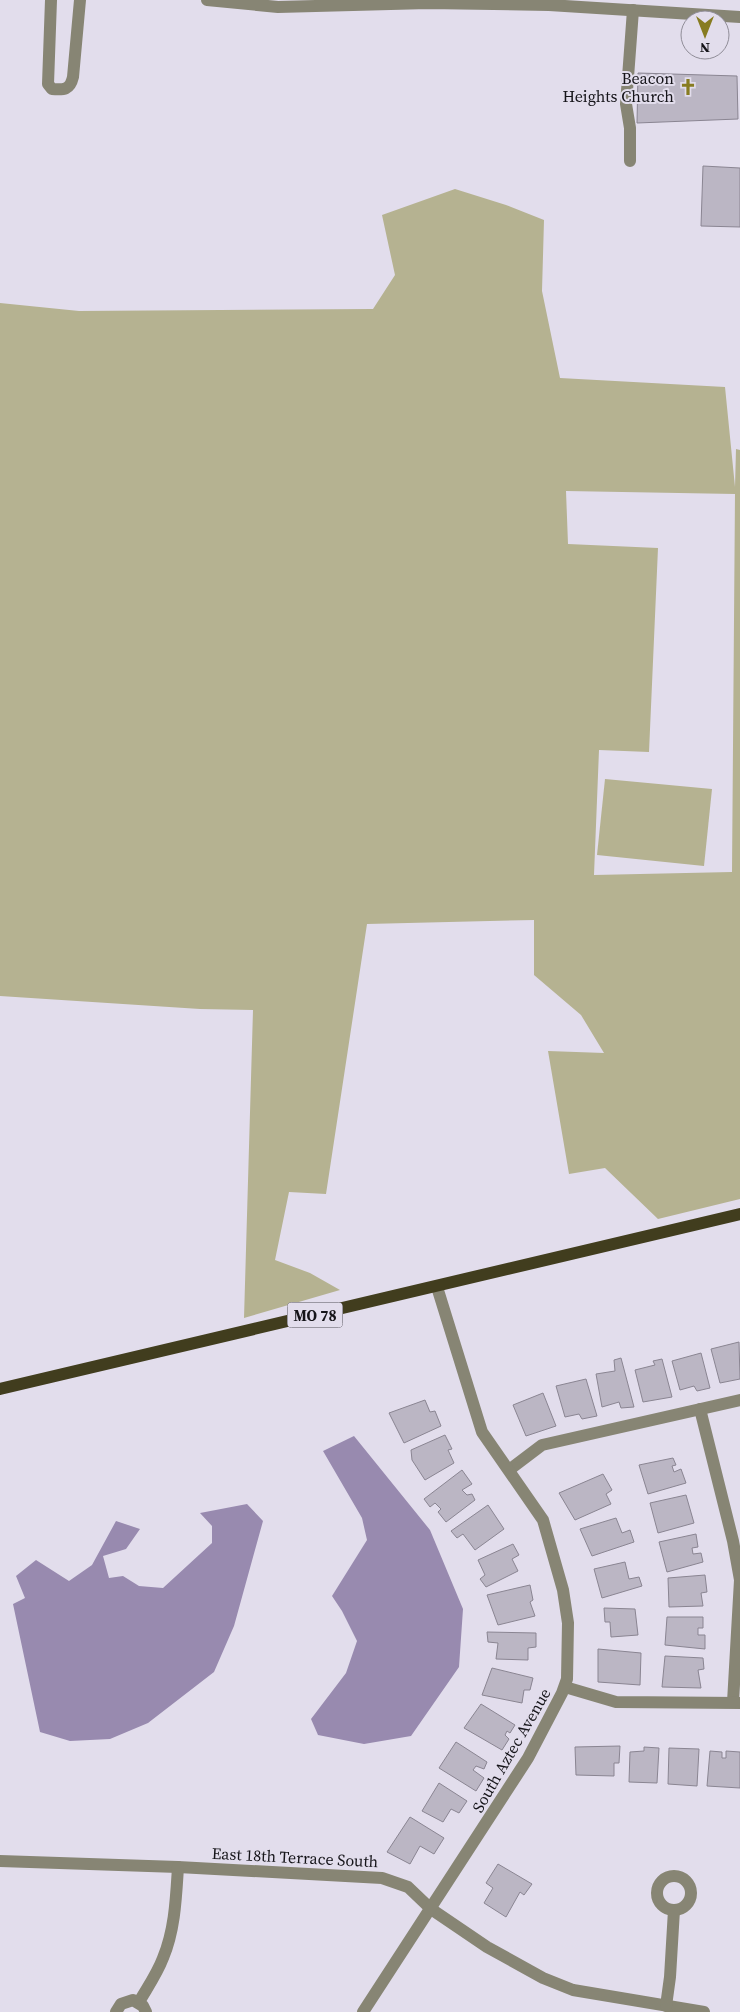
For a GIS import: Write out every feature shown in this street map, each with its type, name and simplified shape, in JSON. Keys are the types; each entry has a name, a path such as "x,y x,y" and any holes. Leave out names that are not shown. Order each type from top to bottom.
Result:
{"main road":[{"name":"MO 78","path":"0,1389 740,1214"}],"street":[{"path":"51,0 48,84 52,89 65,90 71,86 73,77 80,0"},
{"path":"207,0 278,6 428,3 549,5 740,16"},
{"path":"630,161 630,128 626,104 633,10"},
{"name":"South Aztec Avenue","path":"363,2012 528,1758 568,1679 568,1623 563,1590 543,1520 482,1432 437,1287"},
{"path":"509,1470 542,1445 740,1400"},
{"path":"565,1686 616,1702 736,1702 740,1580 733,1541 700,1409"},
{"name":"East 18th Terrace South","path":"0,1861 178,1867 382,1878 408,1887 431,1908 487,1947 543,1978 573,1990 704,2012"},
{"path":"116,2012 121,2004 126,2001 142,2007 163,1958 171,1935 175,1912 178,1867"},
{"path":"666,2006 674,1910"}],"shaded area":[{"path":"455,189 506,205 544,220 542,291 560,378 725,387 735,487 736,449 740,450 740,1199 658,1219 605,1168 569,1174 548,1051 604,1053 581,1015 534,975 534,920 367,924 326,1194 289,1192 275,1260 310,1273 340,1290 244,1318 253,1010 200,1009 0,996 0,303 79,311 373,309 395,275 382,215","holes":["566,491 735,494 732,872 594,875 599,750 649,752 658,548 568,544"]},
{"path":"605,779 712,789 704,866 597,855"},
{"path":"354,1436 430,1530 463,1609 459,1667 411,1736 364,1744 318,1735 311,1719 346,1673 357,1641 332,1596 367,1540 362,1518 323,1451"},
{"path":"247,1504 263,1521 234,1626 214,1672 148,1723 110,1739 70,1741 40,1732 13,1604 25,1598 16,1576 36,1560 69,1581 92,1565 116,1521 140,1529 126,1549 103,1556 109,1578 123,1576 139,1586 163,1588 212,1543 212,1526 200,1513"}],"building":[{"path":"638,73 737,76 738,119 637,123"},
{"path":"703,166 740,168 740,227 701,226"},
{"path":"739,1342 740,1379 720,1383 711,1349"},
{"path":"701,1353 710,1388 697,1391 694,1386 680,1390 672,1361"},
{"path":"621,1358 634,1407 621,1408 619,1402 602,1407 596,1374 615,1371 614,1360"},
{"path":"662,1359 672,1397 643,1402 635,1370 655,1365 653,1361"},
{"path":"586,1379 597,1416 582,1419 579,1414 565,1417 556,1386"},
{"path":"543,1393 556,1426 526,1436 513,1405"},
{"path":"425,1400 430,1412 435,1411 441,1426 404,1443 389,1413"},
{"path":"445,1435 452,1449 448,1450 454,1463 425,1480 412,1460 411,1450"},
{"path":"673,1458 676,1465 672,1466 674,1472 681,1469 686,1483 648,1494 639,1465"},
{"path":"462,1470 472,1484 462,1490 467,1495 472,1494 475,1500 446,1522 438,1512 441,1509 435,1503 430,1507 424,1499"},
{"path":"603,1474 612,1490 606,1494 611,1504 575,1520 559,1493"},
{"path":"686,1495 694,1523 658,1533 650,1503"},
{"path":"488,1505 504,1529 475,1550 463,1534 457,1538 451,1531"},
{"path":"616,1518 622,1533 630,1530 634,1542 592,1556 580,1529"},
{"path":"696,1534 698,1547 692,1548 693,1554 701,1553 703,1562 667,1572 659,1542"},
{"path":"513,1544 519,1555 512,1559 518,1571 486,1587 480,1579 485,1575 478,1560"},
{"path":"625,1562 629,1579 639,1577 642,1586 602,1598 594,1569"},
{"path":"705,1575 707,1592 701,1593 703,1606 669,1607 668,1578"},
{"path":"530,1585 533,1600 530,1602 535,1616 498,1625 487,1595"},
{"path":"604,1608 635,1609 638,1635 611,1637 610,1622 605,1622"},
{"path":"667,1617 703,1617 703,1628 698,1628 698,1635 705,1635 705,1649 665,1645"},
{"path":"487,1632 536,1633 536,1647 528,1648 528,1660 496,1659 498,1643 488,1642"},
{"path":"598,1649 641,1653 640,1685 598,1682"},
{"path":"665,1656 703,1658 704,1669 698,1670 701,1688 662,1687"},
{"path":"492,1668 533,1678 530,1690 524,1690 522,1703 482,1695"},
{"path":"481,1704 515,1725 510,1733 507,1731 505,1735 509,1739 502,1750 464,1728"},
{"path":"456,1742 487,1762 484,1769 476,1766 473,1770 484,1778 476,1791 439,1768"},
{"path":"620,1746 619,1763 614,1763 614,1776 576,1775 575,1747"},
{"path":"644,1747 659,1748 657,1783 629,1782 630,1752 644,1751"},
{"path":"669,1748 699,1749 697,1786 668,1784"},
{"path":"710,1751 722,1752 722,1758 726,1758 726,1751 740,1752 740,1788 707,1786"},
{"path":"439,1783 467,1801 459,1813 451,1809 443,1822 422,1811"},
{"path":"410,1817 444,1838 434,1854 420,1846 410,1864 387,1852"},
{"path":"498,1864 532,1884 524,1895 520,1892 506,1917 484,1903 493,1888 486,1883"}],"place":[{"name":"Beacon Heights Church","path":"688,87"}]}
